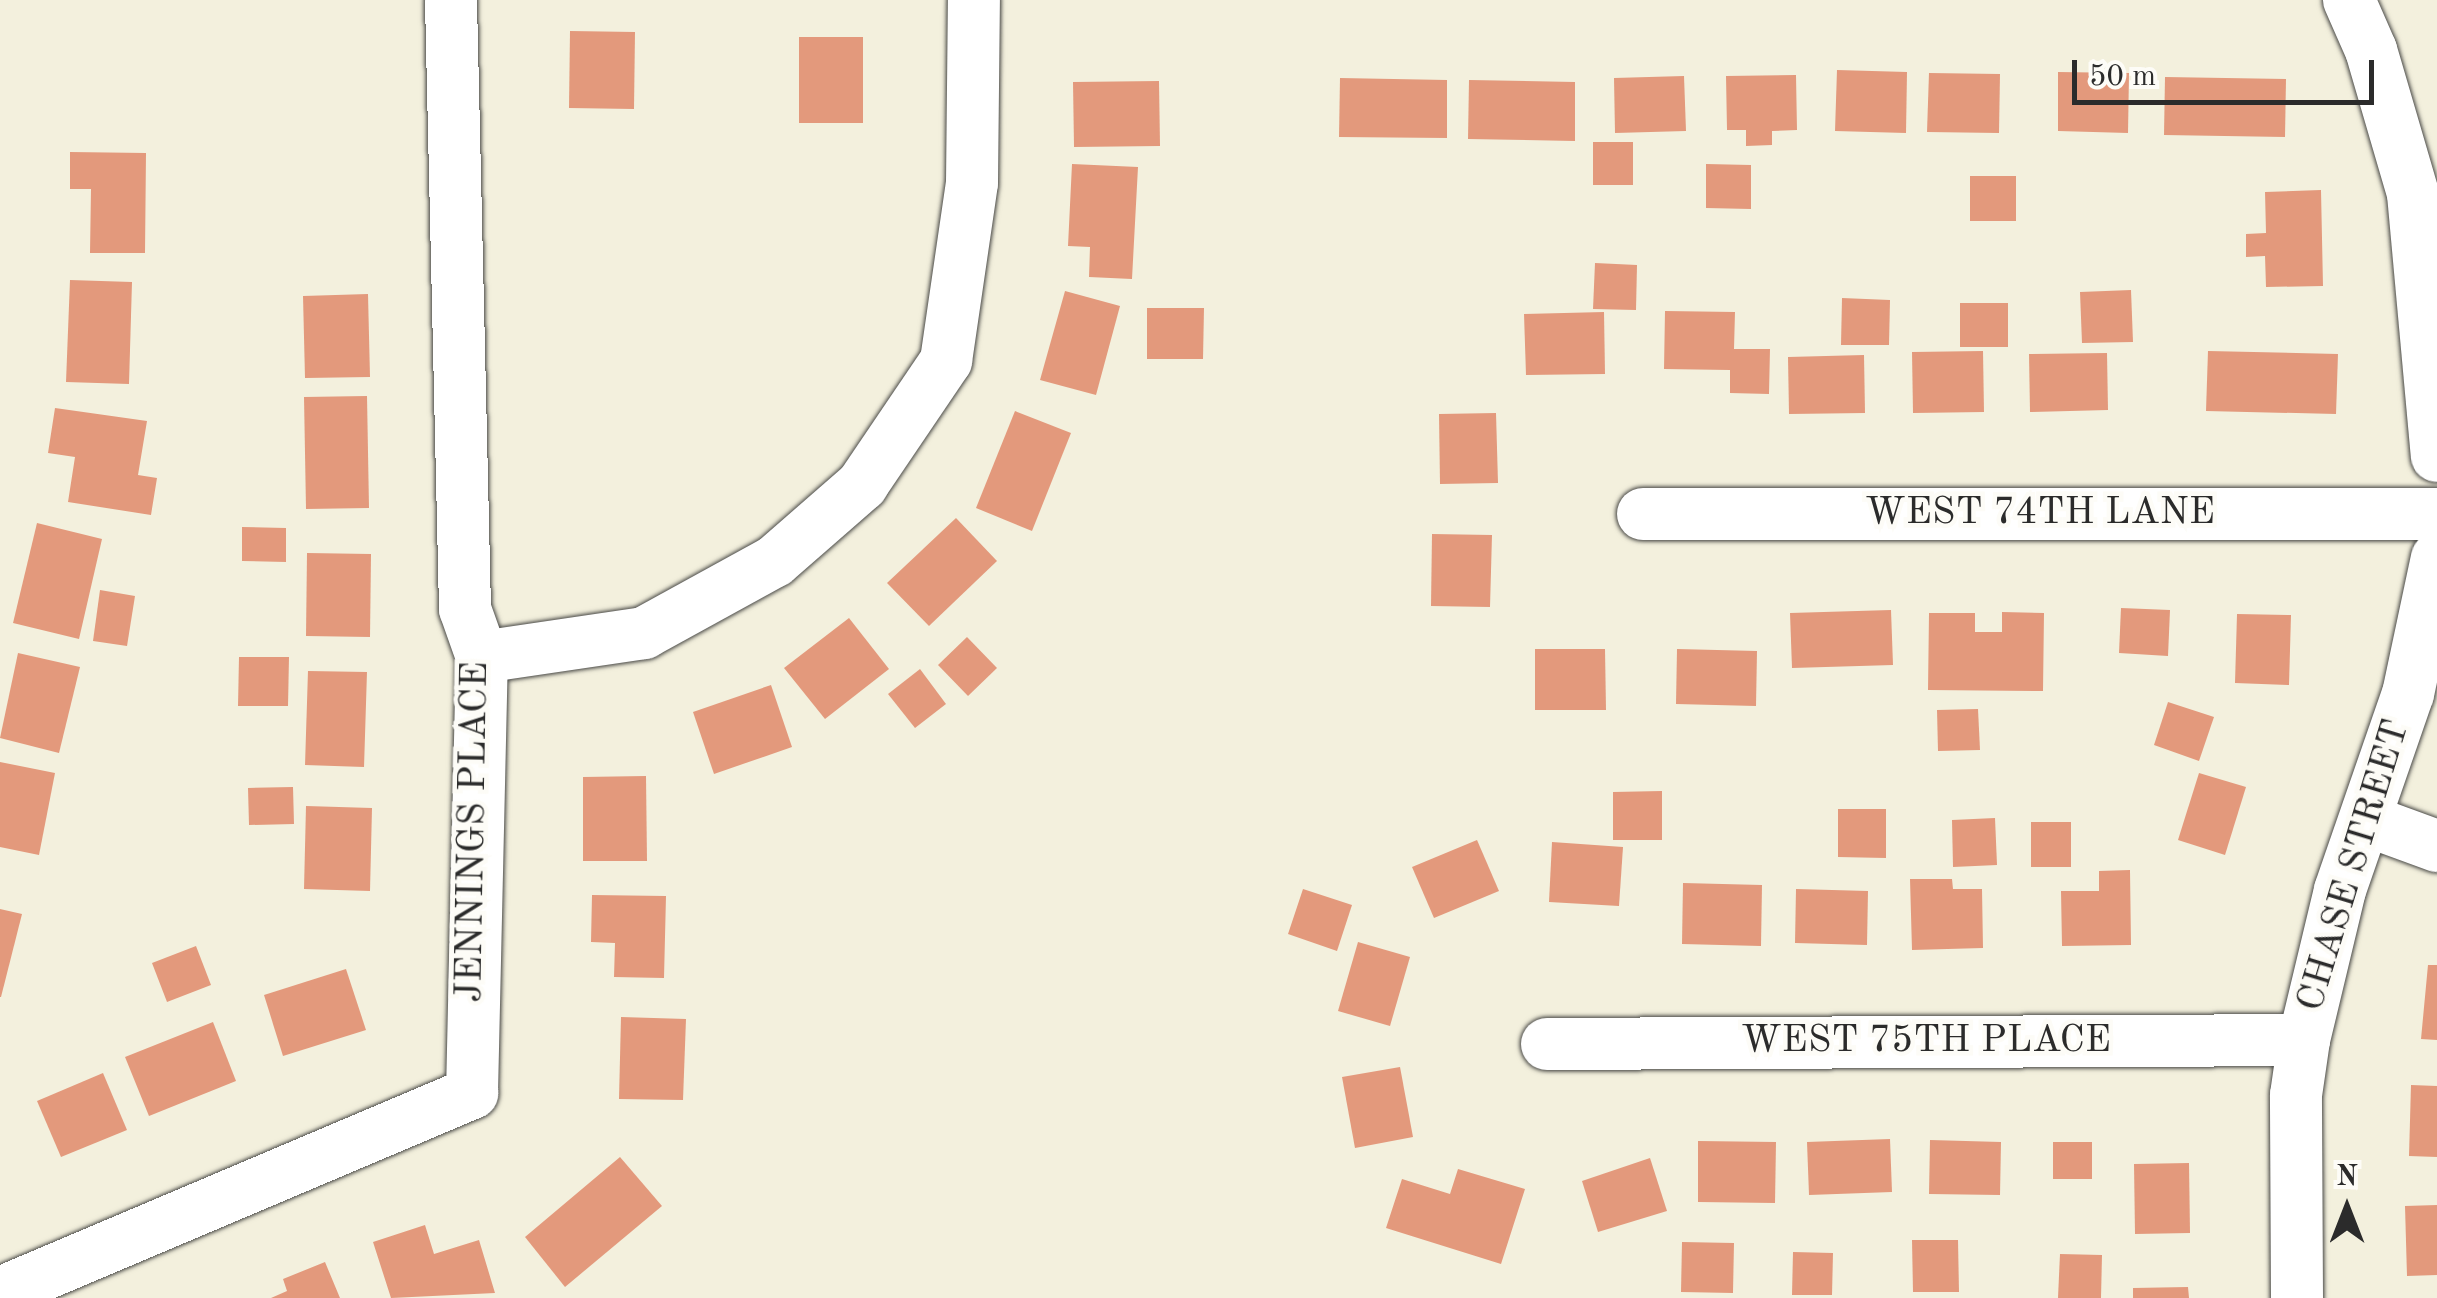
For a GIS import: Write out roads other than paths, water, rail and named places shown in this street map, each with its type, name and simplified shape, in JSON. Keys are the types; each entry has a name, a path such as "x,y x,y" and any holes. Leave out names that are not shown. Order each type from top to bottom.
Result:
{"street":[{"name":"JENNINGS PLACE","path":"0,1293 472,1093 482,657 465,609 452,0"},
{"path":"482,657 644,633 775,561 862,485 946,362 972,183 974,0"},
{"path":"2348,0 2414,194 2437,456"},
{"name":"WEST 74TH LANE","path":"1643,514 2437,514"},
{"name":"CHASE STREET","path":"2297,1298 2296,1096 2304,1040 2318,968 2408,694 2437,558"},
{"path":"2366,820 2437,846"},
{"name":"WEST 75TH PLACE","path":"1547,1044 2304,1040"}]}
